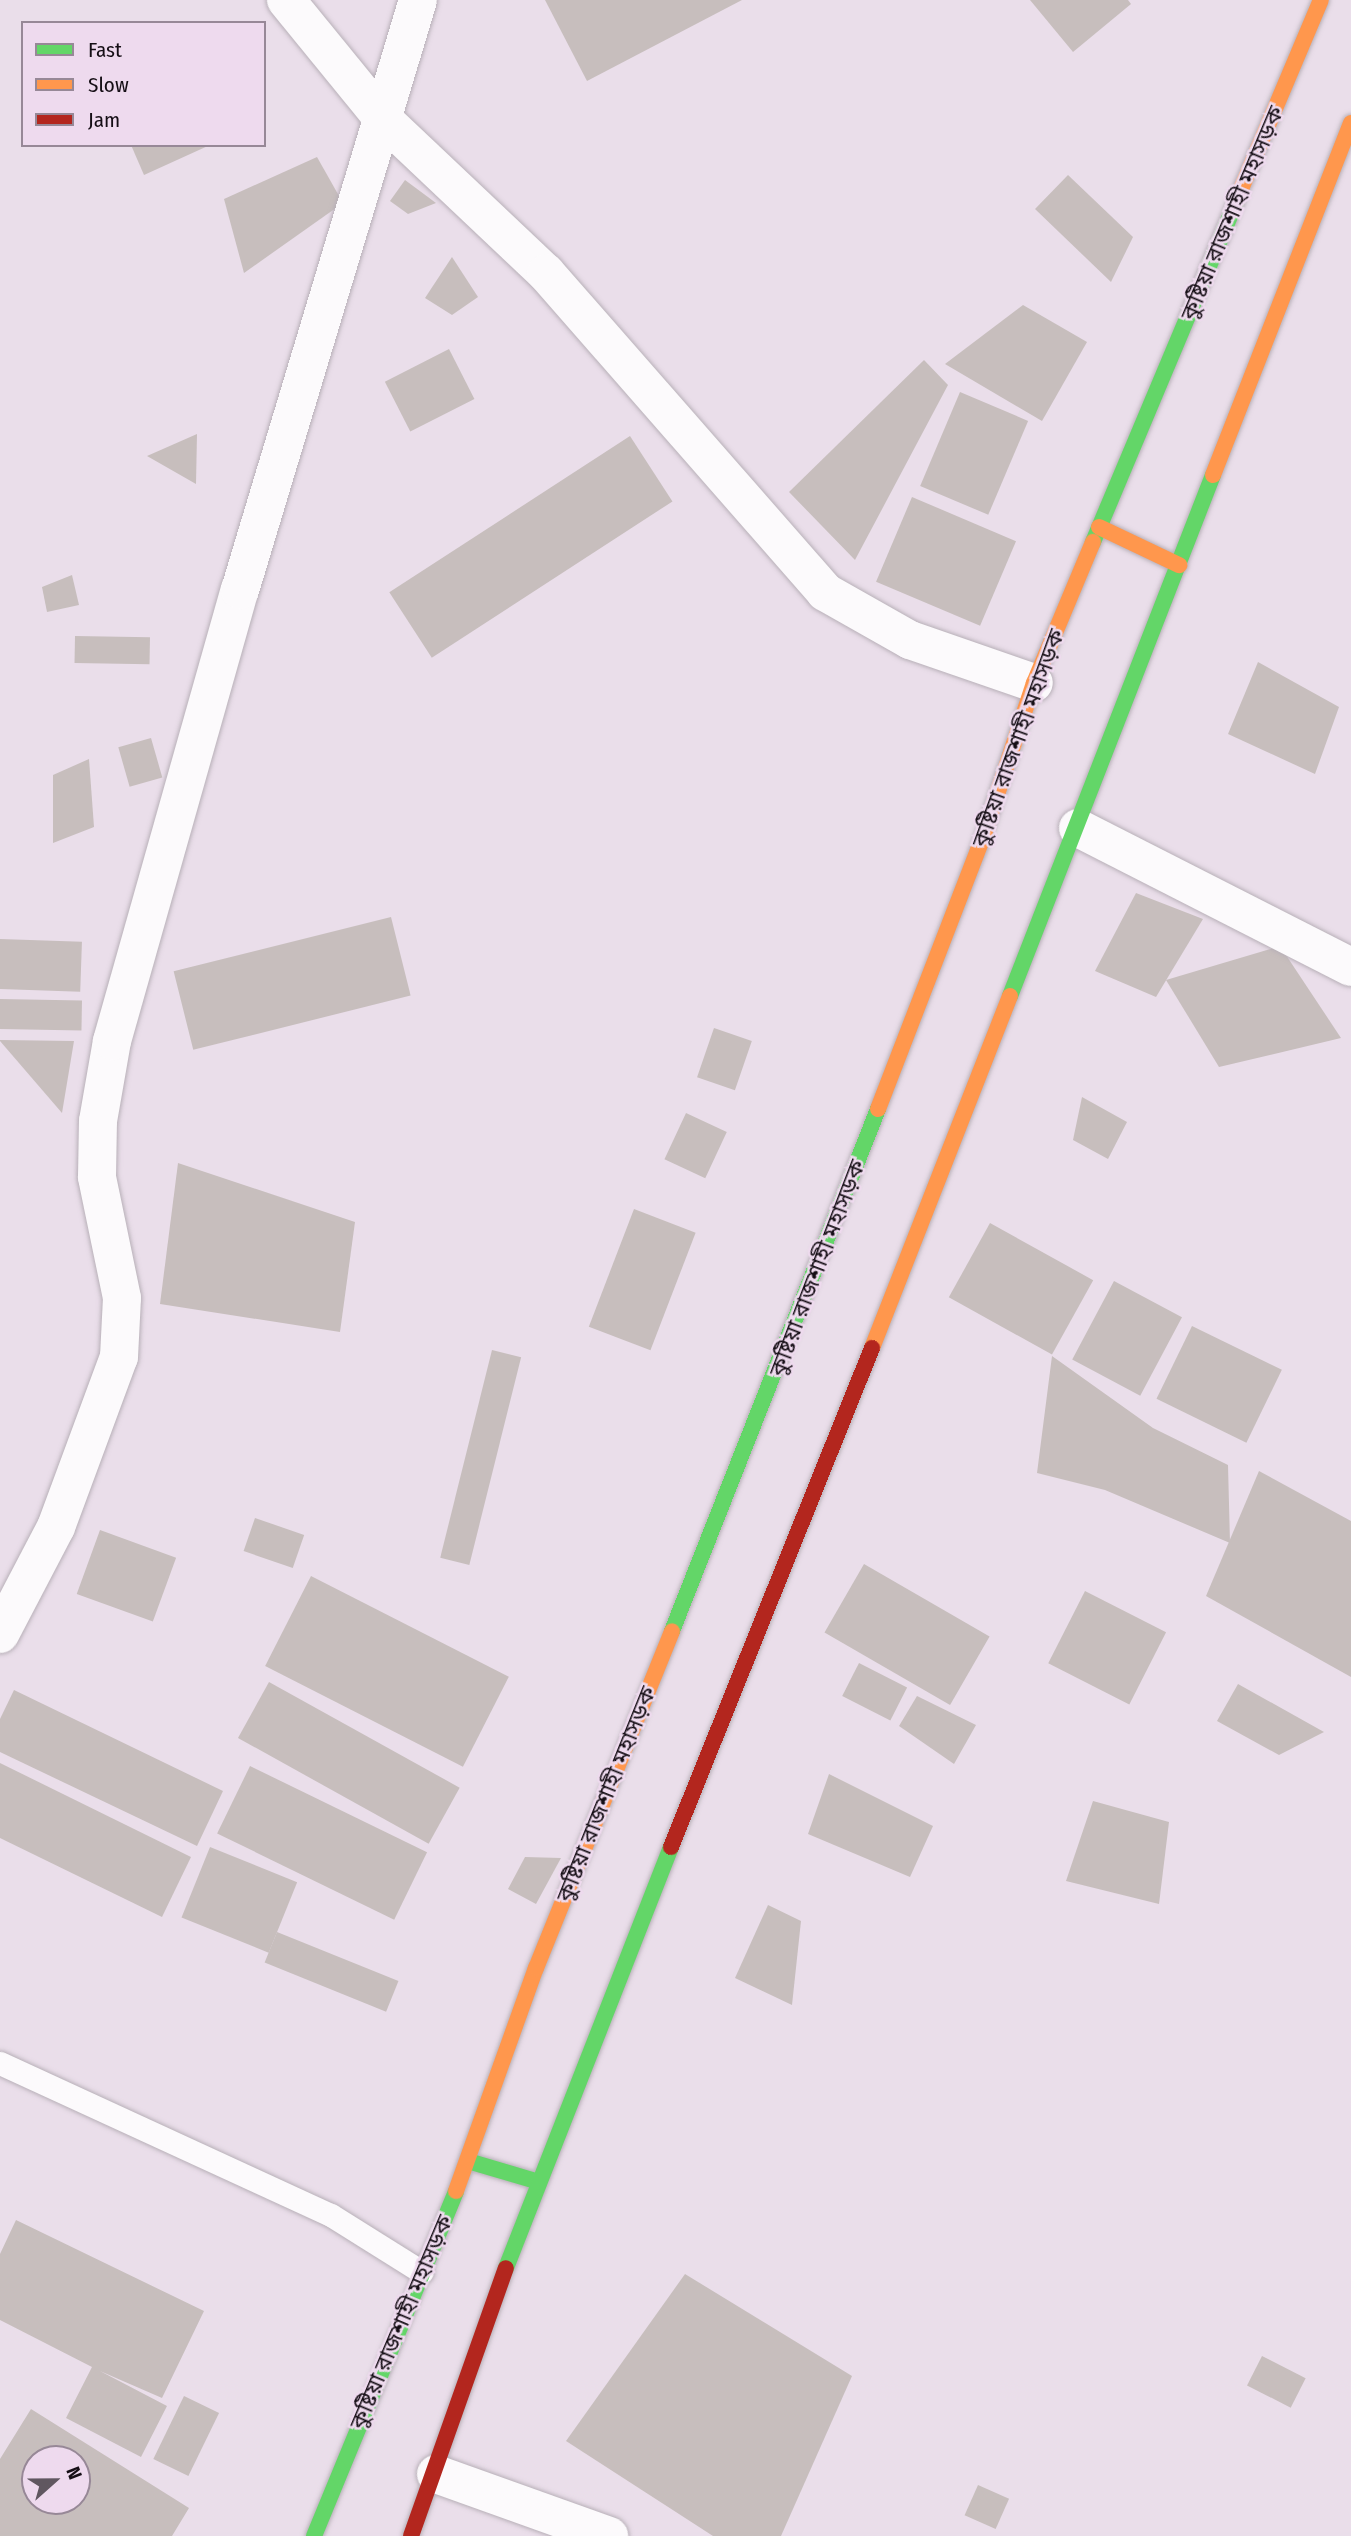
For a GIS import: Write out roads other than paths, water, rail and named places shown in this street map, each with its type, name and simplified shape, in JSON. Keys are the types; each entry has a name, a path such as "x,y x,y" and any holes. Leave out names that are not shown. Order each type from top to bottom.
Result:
{"highway":[{"name":"কুষ্টিয়া রাজশাহী মহাসড়ক","path":"314,2536 468,2161 536,1968 772,1384 982,840 1034,683 1321,0"},
{"path":"411,2536 436,2474 536,2181 629,1962 1078,828 1351,123"},
{"path":"1100,527 1179,565"},
{"path":"468,2161 536,2181"}],"street":[{"path":"286,0 383,119 546,273 825,592 910,640 1034,683"},
{"path":"0,1634 56,1527 119,1357 122,1298 97,1177 98,1121 113,1041 244,577 418,0"},
{"path":"1078,828 1351,967"},
{"path":"436,2474 609,2536"}],"lane":[{"path":"0,2063 331,2216 422,2272"}]}
